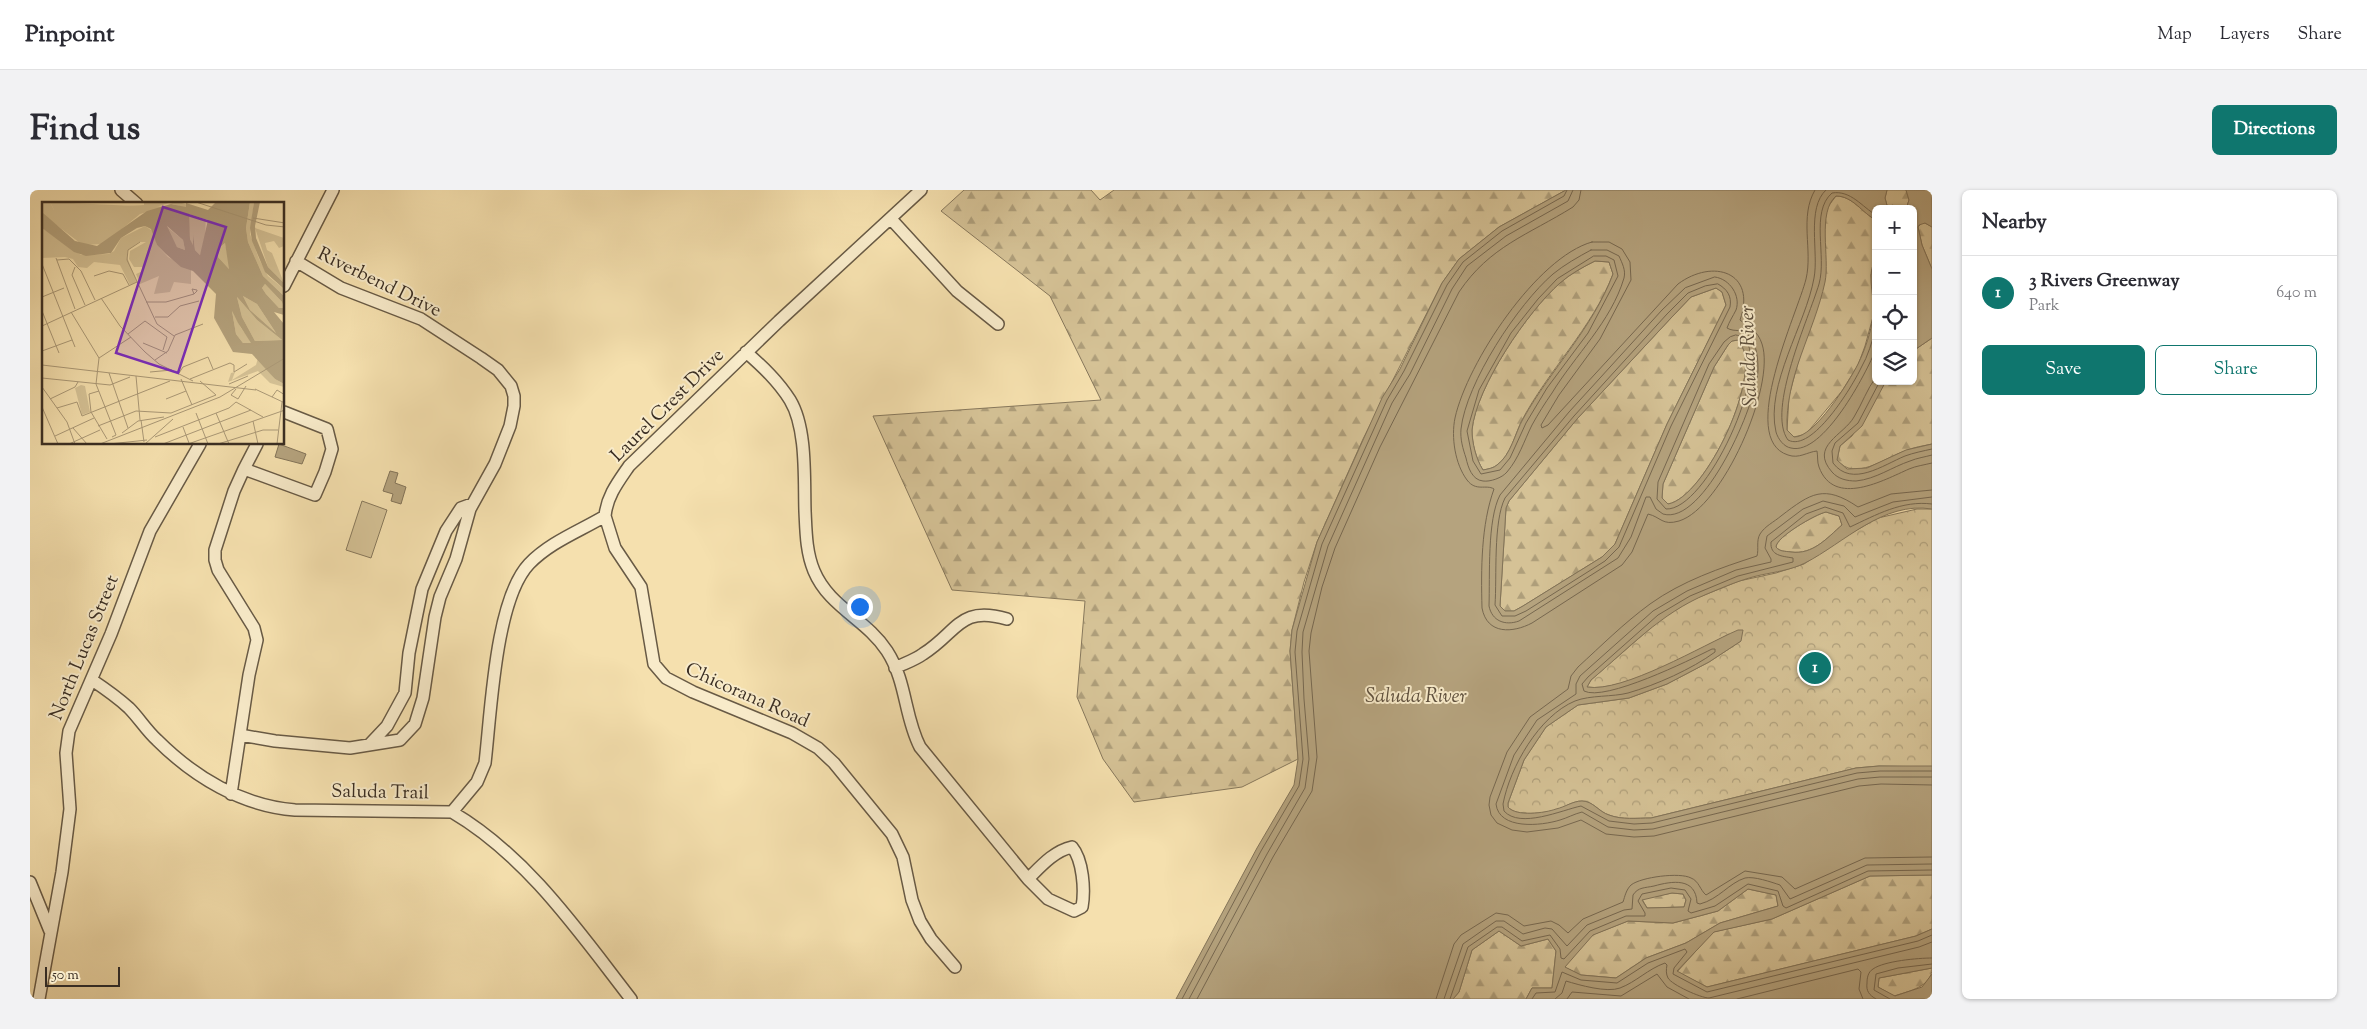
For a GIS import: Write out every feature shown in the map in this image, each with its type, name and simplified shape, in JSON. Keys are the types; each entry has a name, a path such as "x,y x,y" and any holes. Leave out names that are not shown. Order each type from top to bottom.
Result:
{"street":[{"path":"121,190 135,202"},
{"path":"285,284 333,190"},
{"name":"Laurel Crest Drive","path":"605,516 606,504 610,493 629,466 746,352 921,190"},
{"path":"891,219 958,291 998,324"},
{"name":"Riverbend Drive","path":"240,735 274,741 350,748 400,740 416,724 423,698 438,603 456,558 472,504 493,469 510,426 514,396 505,378 481,358 421,318 341,288 296,261"},
{"path":"746,352 779,384 790,400 797,418 803,455 807,541 810,560 817,578 833,601 877,638 895,668 907,701 912,729 925,755 1028,878 1056,905 1074,911 1082,907 1084,898 1078,854 1072,847 1062,849 1054,854 1028,878"},
{"path":"244,469 315,495 323,478 332,449 327,428 285,412"},
{"name":"North Lucas Street","path":"39,999 62,872 70,809 66,743 73,720 92,680 150,532 199,445"},
{"path":"231,794 248,675 258,640 254,628 218,570 215,550 244,469 256,445"},
{"name":"Riverbend Drive","path":"370,744 387,726 405,693 409,653 422,589 446,531 461,508 472,504"},
{"path":"452,812 477,782 486,763 502,627 510,598 521,575 529,564 558,541 605,516"},
{"name":"Chicorana Road","path":"605,516 615,548 641,587 654,664 666,678 693,692 792,733 818,748 834,763 892,834 903,857 911,899 920,921 931,939 955,967"},
{"path":"895,668 924,654 956,626 972,616 991,614 1007,619"},
{"name":"Saluda Trail","path":"92,680 129,708 169,752 231,794 248,802 276,809 452,812 494,841 520,866 560,910 631,999"},
{"path":"30,882 50,932"}],"green space":[{"path":"964,190 1091,190 1100,200 1114,190 1566,190 1499,227 1459,259 1442,283 1363,439 1317,542 1304,582 1292,630 1290,651 1298,759 1242,787 1134,802 1103,759 1077,697 1085,601 952,590 873,416 1101,400 1050,296 941,211"},
{"path":"1887,190 1906,190 1909,200 1907,205 1887,205 1885,198"},
{"path":"1836,196 1842,197 1852,202 1872,218 1872,321 1858,365 1842,391 1806,434 1794,437 1787,430 1789,396 1802,348 1827,208"},
{"path":"1922,223 1932,227 1932,269 1922,245 1918,227"},
{"path":"1595,261 1609,262 1613,274 1594,313 1532,403 1521,422 1512,445 1502,461 1496,466 1483,470 1475,451 1472,430 1476,412 1493,372 1519,330 1547,296 1568,277"},
{"path":"1716,288 1722,292 1726,305 1667,424 1615,544 1602,557 1523,606 1514,611 1505,611 1500,606 1506,508 1509,501 1577,419 1691,297"},
{"path":"1932,338 1932,444 1908,450 1861,469 1852,469 1844,466 1837,460 1840,446 1852,436 1884,385 1917,385 1917,348"},
{"path":"1738,340 1745,355 1744,377 1738,403 1728,431 1699,480 1683,496 1668,504 1662,498 1663,484 1714,367 1728,345 1732,341"},
{"path":"362,501 387,510 371,558 346,550"},
{"path":"1917,509 1932,509 1932,767 1879,766 1856,768 1651,818 1614,817 1605,814 1586,801 1579,801 1556,810 1538,813 1517,812 1508,807 1524,760 1546,727 1578,705 1629,698 1667,684 1709,662 1741,641 1729,634 1679,660 1639,677 1619,684 1587,687 1591,680 1661,619 1692,600 1739,581 1776,573 1804,564 1839,540 1878,518"},
{"path":"1826,512 1839,516 1842,525 1825,540 1813,548 1799,552 1783,551 1776,547 1789,532 1806,521"},
{"path":"1932,875 1932,929 1916,936 1707,987 1677,972 1713,932 1772,919 1870,876"},
{"path":"1748,889 1776,895 1778,906 1720,923 1686,943 1646,958 1616,978 1581,975 1564,967 1592,935 1628,921 1673,923 1718,911"},
{"path":"1672,893 1683,894 1686,900 1684,907 1647,908 1642,899"},
{"path":"1499,931 1521,946 1548,939 1556,951 1552,988 1532,988 1526,999 1453,999 1459,992 1472,950"},
{"path":"1932,968 1928,980 1924,984 1906,992 1894,996 1878,987 1879,978"}],"water":[{"name":"Saluda River","path":"1566,190 1887,190 1885,198 1887,205 1872,205 1872,218 1852,202 1842,197 1836,196 1830,203 1825,224 1825,282 1795,373 1788,410 1787,430 1794,437 1802,435 1811,429 1830,408 1858,364 1872,322 1872,385 1884,385 1862,426 1840,446 1837,460 1847,469 1867,468 1906,450 1932,444 1932,509 1914,508 1897,511 1881,517 1805,563 1789,569 1747,579 1707,594 1690,602 1660,621 1591,680 1587,687 1602,687 1641,676 1738,630 1743,630 1741,641 1709,662 1667,684 1629,698 1578,705 1546,727 1524,760 1508,807 1517,812 1538,813 1575,802 1586,801 1605,814 1614,817 1651,818 1856,768 1932,766 1932,875 1870,876 1772,919 1714,932 1677,971 1707,987 1916,936 1932,929 1932,968 1879,978 1878,987 1895,996 1922,987 1932,974 1932,999 1526,999 1532,988 1552,988 1556,951 1548,939 1521,946 1499,931 1472,950 1459,992 1453,999 1176,999 1257,848 1294,785 1298,759 1290,651 1292,630 1317,542 1382,398 1400,369 1442,283 1459,259 1499,227","holes":["1595,261 1609,262 1613,274 1605,294 1583,330 1534,401 1523,419 1506,456 1496,466 1483,470 1475,451 1472,430 1476,412 1493,372 1519,330 1547,296 1568,277","1716,288 1722,292 1726,305 1667,424 1615,544 1602,557 1523,606 1514,611 1505,611 1500,606 1506,508 1509,501 1577,419 1691,297","1738,340 1745,355 1744,377 1738,403 1728,431 1699,480 1683,496 1668,504 1662,498 1663,484 1714,367 1732,341","1826,512 1839,516 1842,525 1825,540 1806,551 1785,551 1779,550 1776,547 1789,532 1806,521","1748,889 1776,895 1778,906 1720,923 1686,943 1646,958 1616,978 1581,975 1565,967 1593,935 1628,921 1673,923 1718,911","1672,893 1683,894 1686,900 1684,907 1647,908 1642,900"]},
{"path":"1906,190 1930,190 1932,193 1932,227 1925,223 1918,227 1922,245 1932,269 1932,338 1917,348 1917,205 1907,205 1909,200"},
{"path":"279,445 306,454 302,464 275,457"},
{"path":"390,471 398,473 395,483 406,487 401,504 391,501 393,494 383,491"}],"place":[{"name":"3 Rivers Greenway","path":"1815,668"}]}
